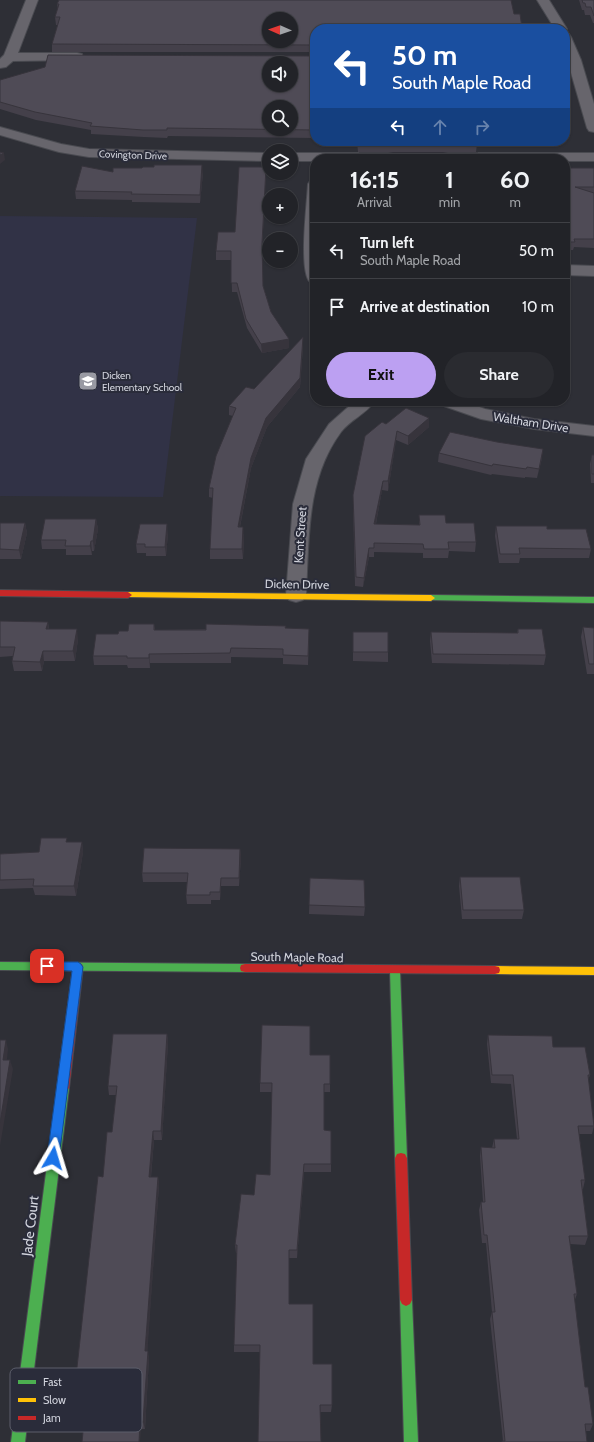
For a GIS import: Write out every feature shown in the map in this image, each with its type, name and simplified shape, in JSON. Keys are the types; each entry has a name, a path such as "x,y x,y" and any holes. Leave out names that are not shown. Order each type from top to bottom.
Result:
{"street":[{"path":"32,0 5,61 88,57"},
{"path":"543,0 558,24"},
{"path":"570,47 576,60 594,128"},
{"name":"Covington Drive","path":"0,131 59,148 89,153 126,156 262,157"},
{"path":"298,157 310,158"},
{"path":"570,157 594,157"},
{"path":"570,270 594,271"},
{"name":"Kent Street","path":"296,595 302,504 314,459 335,428 360,406"},
{"name":"Waltham Drive","path":"460,406 481,414 534,424 594,431"},
{"name":"Dicken Drive","path":"0,593 296,595 594,600"},
{"name":"South Maple Road","path":"0,966 594,971"},
{"name":"Jade Court","path":"27,1368 72,1000 78,967"},
{"path":"394,970 411,1442"},
{"name":"Jade Court","path":"18,1442 19,1432"}],"shaded area":[{"name":"Dicken Elementary School","path":"0,216 197,218 163,497 0,496"}],"building":[{"path":"59,0 511,0 514,14 520,14 521,24 310,24 310,45 298,45 298,12 262,12 262,45 52,44 60,17 55,17"},
{"path":"582,0 594,0 594,16 591,7 586,7"},
{"path":"48,55 310,56 310,130 298,130 298,100 262,100 262,129 167,128 167,130 143,130 90,126 92,123 35,112 0,102 0,80 45,67"},
{"path":"359,153 478,153 478,154"},
{"path":"154,165 202,165 200,195 131,194 132,192 75,191 82,166 113,172 113,168 142,168 154,167"},
{"path":"239,167 262,167 262,180 265,180 265,188 262,188 263,286 271,312 289,339 261,344 246,319 237,283 231,283 231,251 216,251 218,232 235,232"},
{"path":"570,168 594,168 594,187 575,187 594,193 594,239 574,239 575,242 570,242"},
{"path":"303,337 300,378 266,418 251,458 238,527 243,527 242,549 210,549 213,488 209,488 216,456 236,408 229,406 246,387 254,389"},
{"path":"406,408 429,418 408,436 397,431 388,481 383,481 374,524 420,525 419,515 445,515 446,523 474,523 476,542 448,542 449,549 424,549 423,544 374,543 374,548 369,548 364,578 356,577 353,495 365,436 382,422 386,424"},
{"path":"450,432 497,442 543,449 539,469 527,467 526,469 493,464 492,466 439,453"},
{"path":"592,455 594,455 594,474 592,474"},
{"path":"45,519 96,519 93,541 91,541 90,546 65,546 66,540 41,540"},
{"path":"0,523 25,523 19,550 0,549"},
{"path":"140,524 167,524 165,547 145,547 145,544 136,544"},
{"path":"496,526 547,526 547,529 586,529 591,549 519,548 520,554 500,554"},
{"path":"0,621 48,622 46,629 77,629 73,651 43,651 40,662 12,661 15,647 0,647"},
{"path":"129,624 154,624 154,630 206,630 206,624 286,626 285,628 309,629 308,656 283,655 283,649 231,648 230,653 149,654 149,658 127,658 127,656 93,656 96,634 118,634 119,631 128,631"},
{"path":"583,627 594,628 594,664 589,664"},
{"path":"518,629 542,629 546,655 433,654 431,632 518,633"},
{"path":"353,632 388,632 388,652 353,652"},
{"path":"41,838 67,838 66,842 82,842 74,886 33,886 34,879 0,880 0,854 39,852"},
{"path":"144,848 240,849 239,878 221,878 220,892 210,892 210,895 186,895 188,873 142,873"},
{"path":"460,877 520,877 524,910 463,910"},
{"path":"310,878 364,880 365,907 309,905"},
{"path":"262,1025 310,1026 310,1055 330,1055 330,1084 324,1084 324,1130 331,1131 331,1164 304,1164 297,1250 289,1250 289,1304 313,1304 313,1364 332,1364 332,1405 320,1405 321,1442 258,1442 260,1345 234,1345 237,1245 235,1245 241,1194 254,1195 256,1174 270,1175 272,1083 260,1083"},
{"path":"113,1034 167,1034 161,1131 153,1131 149,1177 158,1177 145,1351 148,1351 143,1422 142,1368 77,1368 98,1176 103,1177 107,1132 112,1132 117,1086 108,1086"},
{"path":"488,1035 552,1036 553,1047 585,1047 590,1075 588,1075 594,1126 578,1126 585,1180 581,1180 588,1236 569,1236 577,1294 574,1294 585,1387 588,1387 593,1424 585,1424 587,1442 502,1442 505,1441 492,1312 495,1312 487,1235 484,1235 481,1202 485,1202 481,1147 495,1148 494,1139 519,1139 513,1075 492,1075"},
{"path":"0,1040 6,1040 3,1060 10,1060 0,1123"},
{"path":"83,1432 140,1432 139,1442 82,1442"}],"traffic: fast":[{"path":"431,598 594,600"},
{"path":"0,966 245,968"},
{"path":"395,970 401,1158"},
{"path":"27,1368 63,1088"},
{"path":"406,1300 411,1442"},
{"path":"18,1442 19,1432"}],"traffic: slow":[{"path":"128,595 431,598"},
{"path":"495,970 594,971"}],"traffic: jam":[{"path":"0,593 128,595"},
{"path":"63,1088 78,967"},
{"path":"245,968 495,970"},
{"path":"401,1158 406,1300"}],"place":[{"name":"Dicken Elementary School","path":"88,381"}],"route":[{"path":"47,966 78,967 72,1000 53,1158"}]}
